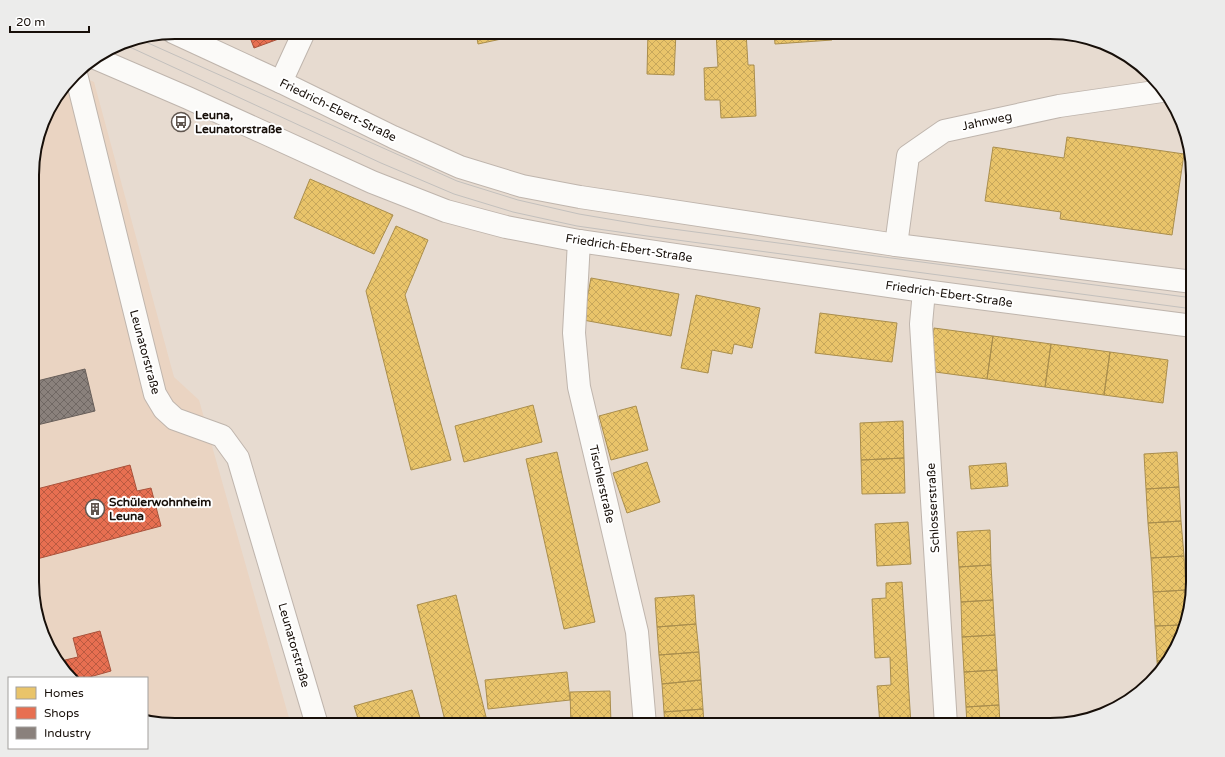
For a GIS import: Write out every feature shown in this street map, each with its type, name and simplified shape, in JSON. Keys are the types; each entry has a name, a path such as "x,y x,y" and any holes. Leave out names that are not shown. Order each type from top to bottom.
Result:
{"main road":[{"name":"Friedrich-Ebert-Straße","path":"188,39 281,82 393,137 460,167 522,186 580,197 896,245 1186,281"},
{"path":"281,82 301,39"},
{"name":"Friedrich-Ebert-Straße","path":"101,61 188,98 372,182 446,211 506,228 579,241 924,291 1186,325"},
{"name":"Leunatorstraße","path":"78,80 155,394 164,409 175,419 222,436 238,458 315,718"},
{"name":"Jahnweg","path":"896,245 908,156 944,131 1059,106 1158,92"},
{"name":"Tischlerstraße","path":"579,241 574,333 579,387 637,632 644,718"},
{"name":"Schlosserstraße","path":"924,291 921,324 946,718"}],"shaded area":[{"path":"82,76 94,82 174,377 199,400 289,718 175,718 148,715 148,677 78,677 62,658 49,634 40,600 39,582 40,157 46,131 57,107 73,85"}],"building: Homes":[{"path":"477,39 501,39 478,44"},
{"path":"648,39 676,39 674,75 647,74"},
{"path":"716,39 746,39 748,65 754,65 756,116 721,118 720,100 705,100 704,68 718,67"},
{"path":"775,39 832,40 775,44"},
{"path":"1067,137 1184,154 1172,235 1060,219 1061,212 985,201 993,147 1064,158"},
{"path":"310,179 393,215 374,254 294,218"},
{"path":"396,226 428,240 405,295 451,460 411,470 366,291"},
{"path":"591,278 679,294 671,336 583,320"},
{"path":"696,295 760,308 752,348 734,344 732,354 712,350 708,373 681,368"},
{"path":"820,313 897,323 892,362 815,353"},
{"path":"934,328 993,336 987,379 928,371"},
{"path":"993,336 1051,344 1045,387 987,379"},
{"path":"1051,344 1110,352 1104,395 1045,387"},
{"path":"1110,352 1168,360 1163,403 1104,395"},
{"path":"533,405 542,442 464,462 455,426"},
{"path":"636,406 648,450 611,460 599,416"},
{"path":"903,421 904,458 861,460 860,423"},
{"path":"557,452 595,622 564,629 526,459"},
{"path":"1177,452 1179,487 1146,489 1144,454"},
{"path":"904,458 905,493 862,494 861,460"},
{"path":"647,462 660,502 627,513 613,473"},
{"path":"1006,463 1008,486 971,489 969,466"},
{"path":"1179,487 1181,521 1148,523 1146,489"},
{"path":"1181,521 1184,556 1151,558 1148,523"},
{"path":"908,522 911,564 877,566 875,524"},
{"path":"990,530 991,565 959,567 957,532"},
{"path":"1184,556 1186,590 1153,592 1151,558"},
{"path":"991,565 993,600 961,602 959,567"},
{"path":"902,582 911,718 879,718 877,686 891,685 890,657 875,658 872,599 886,598 886,583"},
{"path":"1186,590 1179,625 1155,626 1153,592"},
{"path":"456,595 486,718 444,718 417,605"},
{"path":"694,595 696,624 657,627 655,598"},
{"path":"993,600 995,635 962,637 961,602"},
{"path":"696,624 699,652 659,655 657,627"},
{"path":"1179,625 1176,634 1161,661 1157,661 1155,626"},
{"path":"995,635 997,670 964,672 962,637"},
{"path":"699,652 701,680 662,684 659,655"},
{"path":"997,670 999,705 966,707 964,672"},
{"path":"567,672 570,700 488,709 485,680"},
{"path":"701,680 703,709 664,712 662,684"},
{"path":"412,690 420,718 358,718 354,706"},
{"path":"610,691 611,718 571,718 570,692"},
{"path":"999,705 1000,718 967,718 966,707"},
{"path":"703,709 704,718 664,718 664,712"}],"building: Shops":[{"path":"251,39 279,39 254,48"},
{"name":"Schülerwohnheim Leuna","path":"130,465 137,491 151,488 161,526 39,558 39,488"},
{"path":"100,631 111,671 90,677 78,677 65,660 78,657 73,638"}],"building: Industry":[{"path":"85,369 95,411 39,425 39,380"}],"tram line":[{"path":"147,42 457,181 518,200 579,214 650,226 1186,297"},
{"path":"130,47 381,163 454,194 513,212 577,226 647,236 1186,308"}],"place":[{"name":"Leuna, Leunatorstraße","path":"181,122"},
{"name":"Schülerwohnheim Leuna","path":"95,509"}]}
